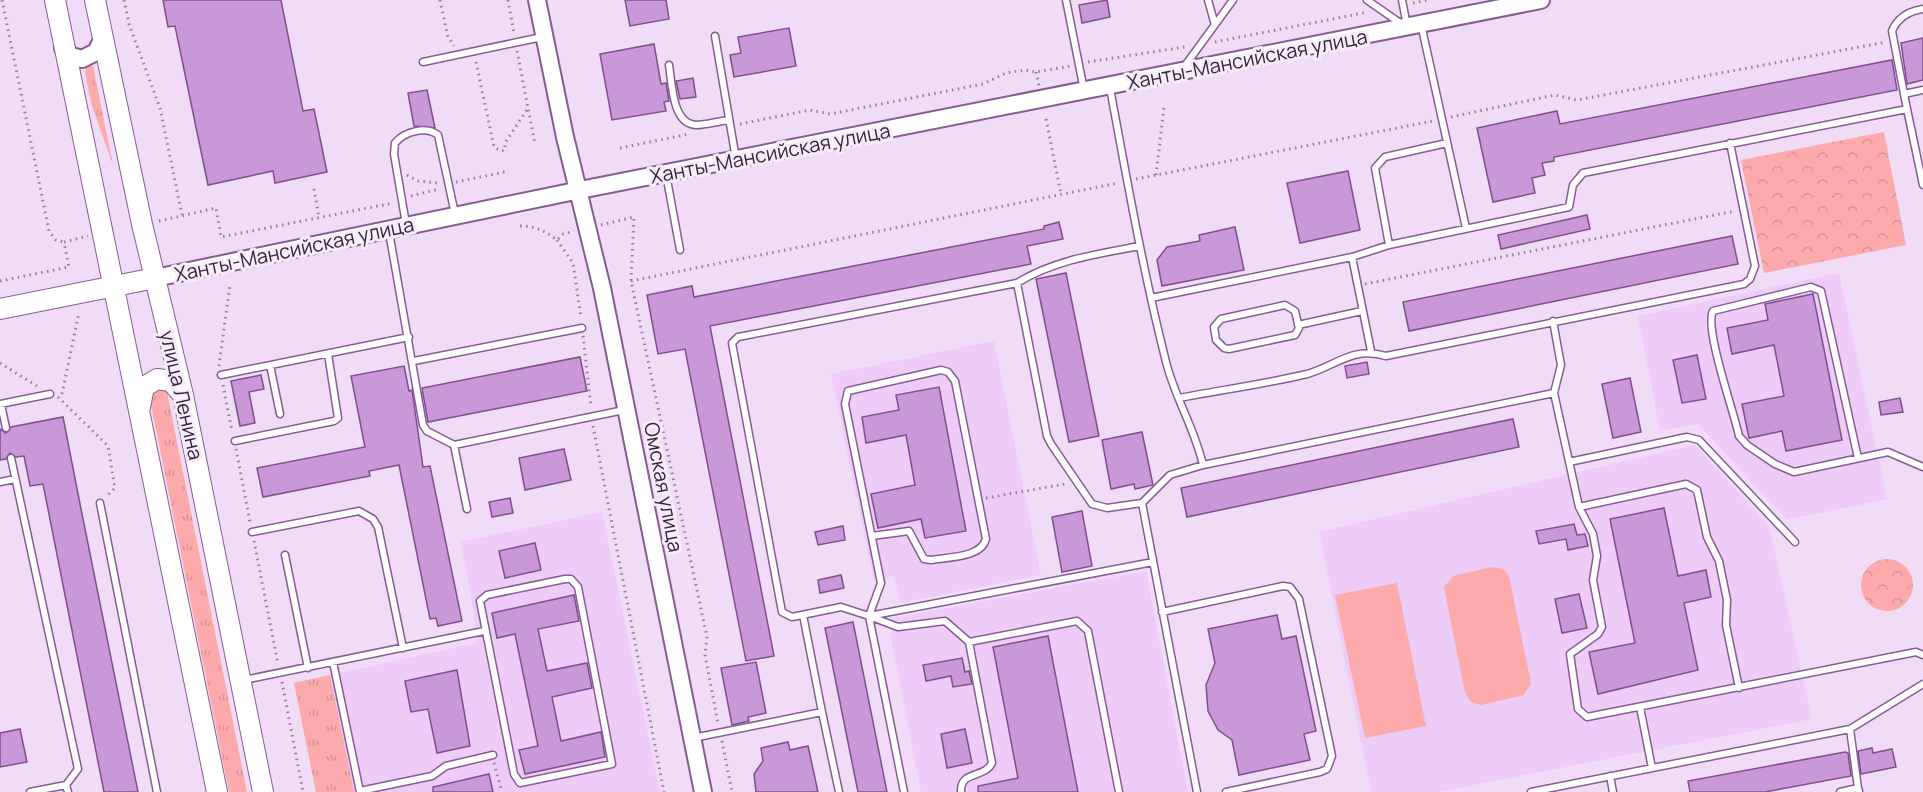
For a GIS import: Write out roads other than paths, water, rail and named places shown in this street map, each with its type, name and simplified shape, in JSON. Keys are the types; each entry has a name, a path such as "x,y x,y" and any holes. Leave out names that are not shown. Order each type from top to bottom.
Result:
{"main road":[{"path":"55,0 217,792"},
{"name":"улица Ленина","path":"95,0 142,224 183,395 263,792"},
{"name":"Омская улица","path":"537,0 565,138 580,190 627,409 703,792"},
{"name":"Ханты-Мансийская улица","path":"0,309 580,190 1540,0"},
{"path":"63,48 71,56 82,59 96,52 103,38"},
{"path":"140,407 144,387 157,379 171,381 183,395"}],"lane":[{"path":"1066,0 1084,91"},
{"path":"1208,0 1215,25"},
{"path":"1181,72 1233,0"},
{"path":"1367,0 1411,26"},
{"path":"1402,2 1442,119 1467,228"},
{"path":"1923,9 1906,13 1899,19 1892,31 1923,185"},
{"path":"715,36 736,159"},
{"path":"423,62 544,37"},
{"path":"669,65 678,112 687,123 696,125 729,123"},
{"path":"1110,86 1140,246 1167,365 1197,438 1203,465"},
{"path":"1904,94 1923,90"},
{"path":"1151,298 1352,257 1389,245 1569,207 1573,185 1583,173 1907,109"},
{"path":"406,225 394,154 395,143 399,138 424,130 433,131 438,135 456,215"},
{"path":"1389,245 1375,168 1385,157 1447,143"},
{"path":"1179,398 1309,373 1337,359 1371,351 1386,356 1744,284 1750,279 1755,266 1730,143"},
{"path":"666,173 680,250"},
{"path":"388,229 414,361 423,425 427,431 454,445 627,409"},
{"path":"961,792 961,783 966,778 984,772 992,763 969,642 945,621 898,627 841,607 792,617 782,612 732,343 738,337 1017,283 1036,271 1064,261 1140,246"},
{"path":"1352,257 1371,351"},
{"path":"1017,283 1047,436 1076,482 1092,504 1098,507 1142,503 1170,475 1203,465 1554,393"},
{"path":"1858,458 1821,291 1811,287 1713,311 1710,320 1718,360 1739,436 1747,445 1775,464 1794,472 1888,452 1923,466"},
{"path":"1285,304 1295,311 1298,325 1298,332 1292,336 1229,349 1220,345 1214,331 1221,318 1285,304"},
{"path":"1298,325 1362,311"},
{"path":"1553,321 1561,365 1554,393 1580,507 1593,534 1598,556 1593,580 1602,627 1598,634 1570,654 1578,709 1587,717 1916,652 1923,655"},
{"path":"414,361 582,328"},
{"path":"221,375 409,337"},
{"path":"235,441 334,421 338,418 328,354"},
{"path":"270,365 280,414"},
{"path":"872,536 909,531 920,554 924,559 931,560 976,552 984,545 986,539 952,375 941,370 853,388 848,391 845,404 881,587 869,616 904,792"},
{"path":"6,428 1,404 50,394"},
{"path":"1569,462 1694,437 1795,542"},
{"path":"454,445 467,509"},
{"path":"11,458 78,769 67,789 32,792"},
{"path":"0,482 15,479"},
{"path":"1580,507 1686,484 1697,490 1707,537 1719,561 1728,600 1726,625 1739,688"},
{"path":"100,503 157,792"},
{"path":"1142,503 1197,792"},
{"path":"252,532 358,511 366,513 378,527 403,648"},
{"path":"285,555 308,668"},
{"path":"869,616 1153,562"},
{"path":"565,579 575,582 578,587 612,764 527,783 516,780 484,632 479,607 483,597 565,579"},
{"path":"1162,612 1283,586 1290,588 1299,599 1332,756 1331,763 1320,772 1226,792"},
{"path":"803,615 839,792"},
{"path":"969,642 1077,621 1083,624 1088,631 1119,792"},
{"path":"242,681 484,632"},
{"path":"333,662 360,792 432,776 446,766 493,755"},
{"path":"1531,792 1850,729 1923,684"},
{"path":"1640,707 1652,768"},
{"path":"693,738 822,712"},
{"path":"1840,792 1859,790 1850,729"},
{"path":"1610,776 1613,792"}]}
